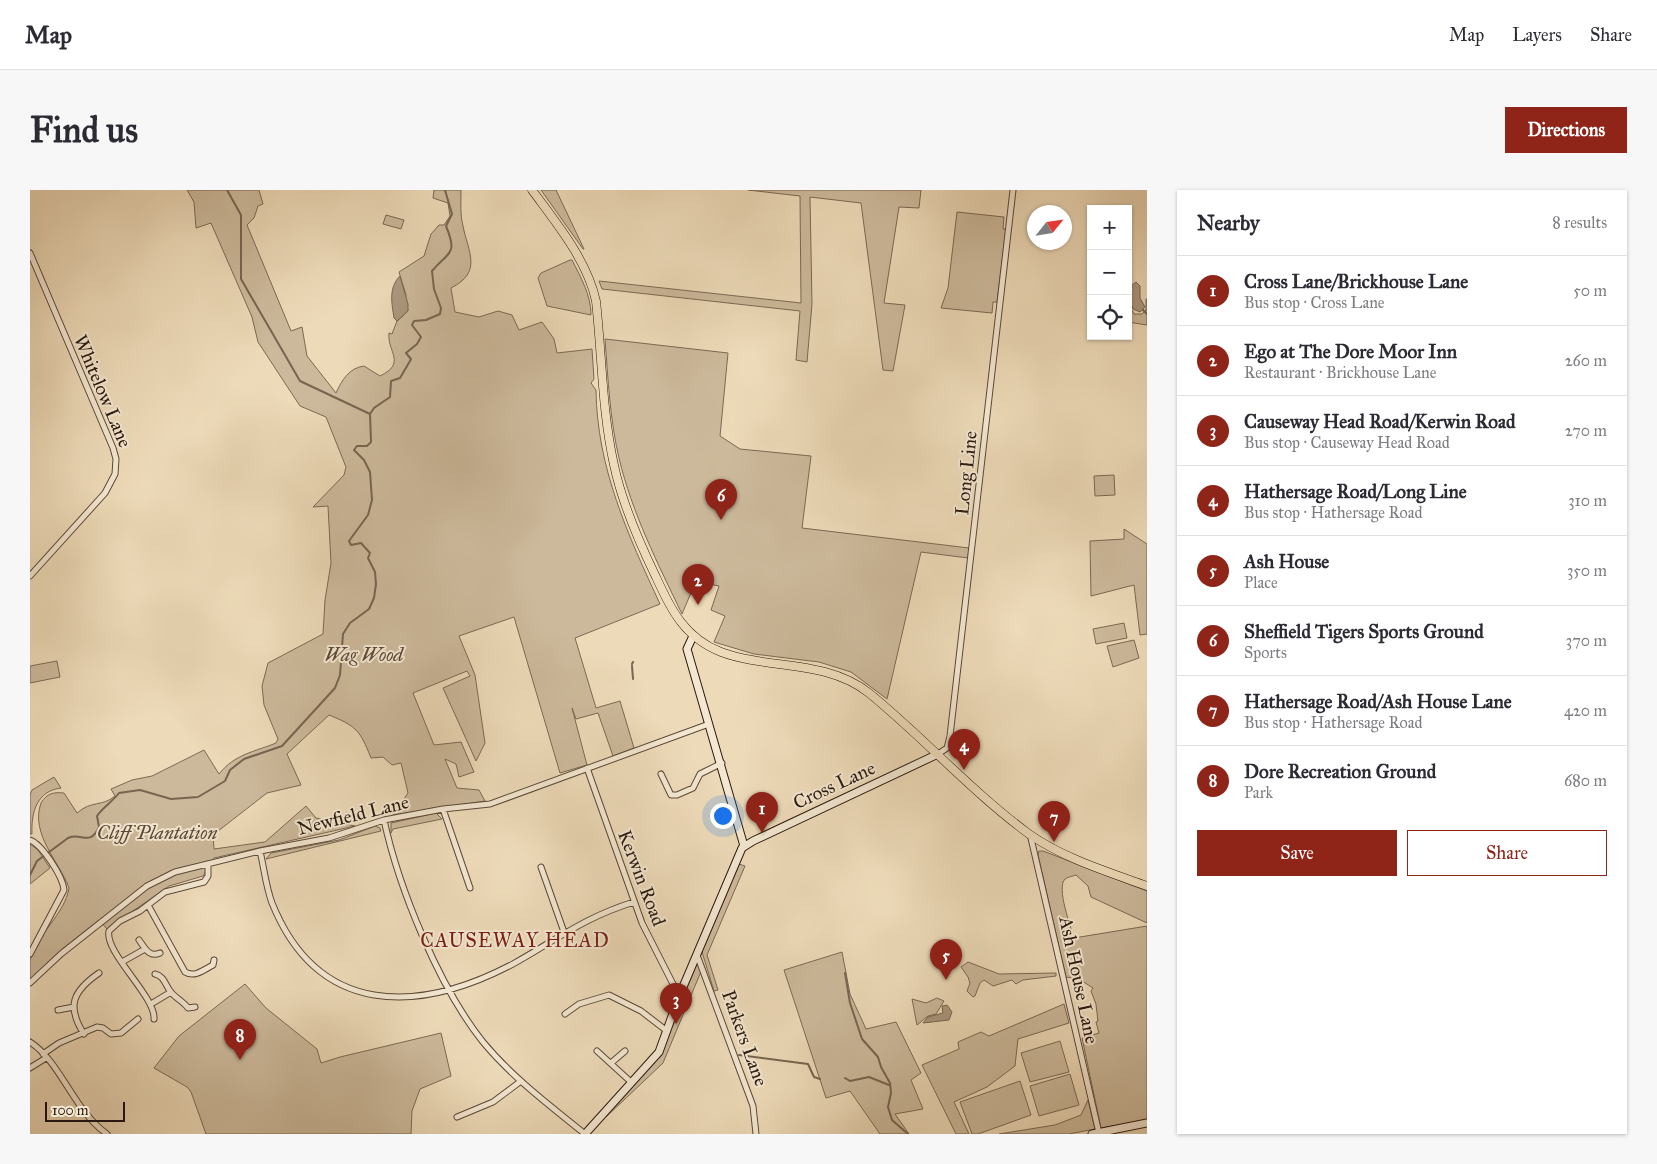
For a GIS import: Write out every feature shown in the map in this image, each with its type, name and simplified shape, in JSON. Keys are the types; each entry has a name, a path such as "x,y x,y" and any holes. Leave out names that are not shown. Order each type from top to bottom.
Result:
{"main road":[{"path":"532,190 576,253 592,287 597,312 604,400 616,472 650,565 672,612 692,636 710,647 732,655 756,661 818,669 847,679 869,693 1030,834 1069,855 1147,886"}],"street":[{"name":"Long Line","path":"938,754 947,748 950,736 1013,190"},
{"name":"Whitelow Lane","path":"30,252 112,443 116,464 112,481 105,493 30,576"},
{"path":"384,820 393,854 411,904 450,990 472,1027 521,1082 585,1134 631,1082 656,1058 680,994 744,846 722,763 687,649 692,636"},
{"name":"Newfield Lane","path":"30,984 61,954 147,886 175,872 260,851 328,838 384,820 443,809 490,804 709,724"},
{"name":"Cross Lane","path":"744,846 938,754"},
{"path":"661,774 670,795 677,795 694,788 700,774 722,763"},
{"name":"Kerwin Road","path":"588,768 646,933 680,994"},
{"path":"443,809 470,888"},
{"name":"Ash House Lane","path":"1030,834 1096,1133"},
{"path":"30,840 38,844 61,879 64,890 30,954"},
{"path":"260,851 270,897 296,947 319,970 349,987 379,996 410,998 450,990 512,964 594,916 634,902"},
{"path":"154,1018 154,1012 150,1004 108,938 109,931 120,921 148,906 172,889 204,882 208,876 208,864"},
{"path":"541,867 564,932"},
{"path":"148,906 186,972 196,974 215,965"},
{"path":"139,940 151,955 160,952"},
{"path":"122,962 145,949"},
{"name":"Parkers Lane","path":"697,955 754,1110 756,1134"},
{"path":"86,973 90,978"},
{"path":"84,1034 79,1026 74,1007 77,991 98,973"},
{"path":"155,974 161,976 171,992 183,1001 188,1008 195,1007"},
{"path":"150,1004 171,992"},
{"path":"565,1014 579,1004 608,995 641,1011 667,1031"},
{"path":"58,1010 74,1007"},
{"path":"30,1068 59,1044 100,1027 111,1034 118,1034 138,1019"},
{"path":"30,1042 45,1056 79,1106 104,1133"},
{"path":"597,1051 631,1082"},
{"path":"611,1063 624,1051"},
{"path":"457,1117 493,1102 521,1082"},
{"path":"1096,1133 1147,1123"}],"green space":[{"path":"187,190 259,190 263,204 258,206 254,218 247,225 291,331 302,327 307,356 336,393 344,379 354,369 364,366 380,376 393,366 394,357 389,333 392,334 397,321 403,316 406,295 399,272 424,256 431,234 439,225 444,225 450,216 448,203 433,198 434,190 461,190 461,217 471,261 467,275 461,282 451,288 455,312 479,317 498,311 512,315 519,330 542,322 554,339 557,353 592,349 594,379 591,383 596,390 602,447 608,474 626,527 660,604 575,638 596,708 620,701 634,748 613,756 598,713 576,719 572,708 587,765 560,773 514,617 459,636 475,675 485,743 476,761 443,688 470,676 467,671 413,693 434,745 461,742 474,772 459,777 456,764 445,759 457,788 479,790 485,801 393,815 408,793 401,763 392,765 383,757 371,758 364,741 356,730 345,722 329,715 287,754 301,785 267,793 213,835 214,849 265,842 306,806 316,818 355,826 214,858 203,876 169,886 107,929 99,920 61,950 30,980 30,960 38,941 62,907 69,888 47,847 39,826 39,814 43,800 51,794 64,793 77,813 87,806 106,801 115,796 111,789 132,780 152,776 204,750 219,774 238,758 276,743 278,739 264,705 262,686 268,663 323,634 325,600 331,563 328,506 313,507 344,475 346,467 326,417 300,406 258,342 252,317 211,223 196,228 194,202"},
{"path":"541,190 556,190 584,249 583,249"},
{"path":"748,190 921,190 919,208 899,207 884,303 905,305 893,371 883,370 861,203 810,197 812,304 807,362 796,360 800,311 602,289 599,281 801,303 800,196"},
{"path":"957,212 1004,217 1003,229 1006,229 997,302 993,302 992,313 941,308 948,288"},
{"path":"386,215 404,220 401,229 383,224"},
{"path":"572,260 585,287 591,315 547,306 538,278 541,273"},
{"path":"1147,299 1147,325 1132,323 1132,310 1134,314 1142,314 1146,310"},
{"path":"605,339 728,353 720,436 740,449 811,456 802,528 969,548 968,558 921,552 887,699 851,672 819,662 754,654 714,642 725,616 711,610 719,586 696,581 682,614 646,538 624,478 613,429"},
{"path":"1114,475 1115,495 1095,496 1094,476"},
{"path":"1124,529 1147,544 1147,634 1140,635 1134,585 1091,596 1090,541 1124,539"},
{"path":"1124,623 1127,638 1096,644 1093,629"},
{"path":"1134,640 1139,658 1113,667 1107,646"},
{"path":"57,661 60,677 30,683 30,666"},
{"path":"54,777 61,788 46,793 41,798 34,811 32,834 30,834 30,795 32,790"},
{"path":"436,813 442,819 393,829 391,833 391,823"},
{"path":"375,826 380,828 381,831 266,859 271,853 339,840"},
{"path":"30,844 38,850 50,868 30,884"},
{"path":"1039,851 1147,891 1147,923 1091,897 1088,886 1076,875 1065,879 1062,890 1074,938 1147,926 1147,1120 1101,1128 1082,1038 1099,1033 1096,1022 1098,1021 1096,1004 1091,991 1093,988 1079,979 1066,977 1038,855"},
{"path":"739,864 745,866 707,955 718,990 714,991 702,952"},
{"path":"842,952 850,994 866,1029 896,1022 921,1073 911,1080 923,1109 895,1114 909,1134 880,1134 850,1091 826,1098 784,970"},
{"path":"697,962 702,969 663,1063 606,1117 605,1115 660,1056"},
{"path":"968,962 999,974 1056,973 1056,976 1023,980 1016,984 1012,980 993,986 984,980 980,983 973,997 967,991 970,983 961,967"},
{"path":"245,984 266,1008 317,1049 321,1063 441,1033 451,1076 420,1089 412,1111 411,1134 206,1134 191,1092 187,1087 154,1068 179,1036"},
{"path":"937,998 944,1001 936,1014 928,1016 917,1025 912,999 926,1003"},
{"path":"1064,1004 1069,1023 1018,1039 1015,1066 987,1087 954,1102 969,1134 956,1134 922,1065 959,1049 958,1042 981,1032 989,1036"},
{"path":"1060,1041 1069,1072 1030,1082 1021,1053"},
{"path":"1070,1074 1079,1105 1039,1116 1030,1086"},
{"path":"1020,1081 1031,1115 978,1134 972,1134 960,1102"},
{"path":"1088,1100 1095,1129 1069,1134 999,1134 1055,1125 1081,1115"}],"shaded area":[{"path":"400,276 408,304 408,311 397,321 394,318 392,307 392,291"},
{"path":"1136,282 1140,286 1140,298 1145,307 1140,312 1132,306 1132,285"},
{"path":"947,1005 952,1012 949,1020 923,1023 928,1017 943,1013 942,1006"}],"waterway":[{"path":"227,190 241,215 241,279 300,381 370,414"},
{"path":"30,875 37,861 68,838 89,838 96,833 99,827 97,816 119,793 140,790 171,799 198,797 225,781 230,770 244,759 282,746 335,688 340,675 343,634 350,623 369,609 374,598 376,584 375,572 368,558 370,553 361,543 351,545 349,541 368,515 372,500 370,472 364,460 354,450 357,446 367,446 371,442 370,414 374,408 390,397 391,381 400,378 411,359 406,353 417,344 421,337 412,325 414,321 426,320 440,314 441,308 434,289 432,271 447,256 451,248 450,235 446,226 452,214 445,190"},
{"path":"1143,310 1147,314"},
{"path":"632,666 633,679"},
{"path":"845,973 850,1003 862,1039 878,1057 890,1083 891,1093 888,1107 892,1120 908,1134"},
{"path":"739,1055 808,1064 814,1077 820,1079"},
{"path":"845,1078 850,1081 869,1077 889,1085"}],"place":[{"name":"Sheffield Tigers Sports Ground","path":"721,520"},
{"name":"Ego at The Dore Moor Inn","path":"698,605"},
{"name":"Hathersage Road/Long Line","path":"964,770"},
{"name":"Cross Lane/Brickhouse Lane","path":"762,833"},
{"name":"Hathersage Road/Ash House Lane","path":"1054,842"},
{"name":"Ash House","path":"946,980"},
{"name":"Causeway Head Road/Kerwin Road","path":"676,1024"},
{"name":"Dore Recreation Ground","path":"240,1060"}],"district":[{"name":"CAUSEWAY HEAD","path":"515,940"}],"park label":[{"name":"Wag Wood","path":"364,654"},
{"name":"Cliff Plantation","path":"157,832"}]}
